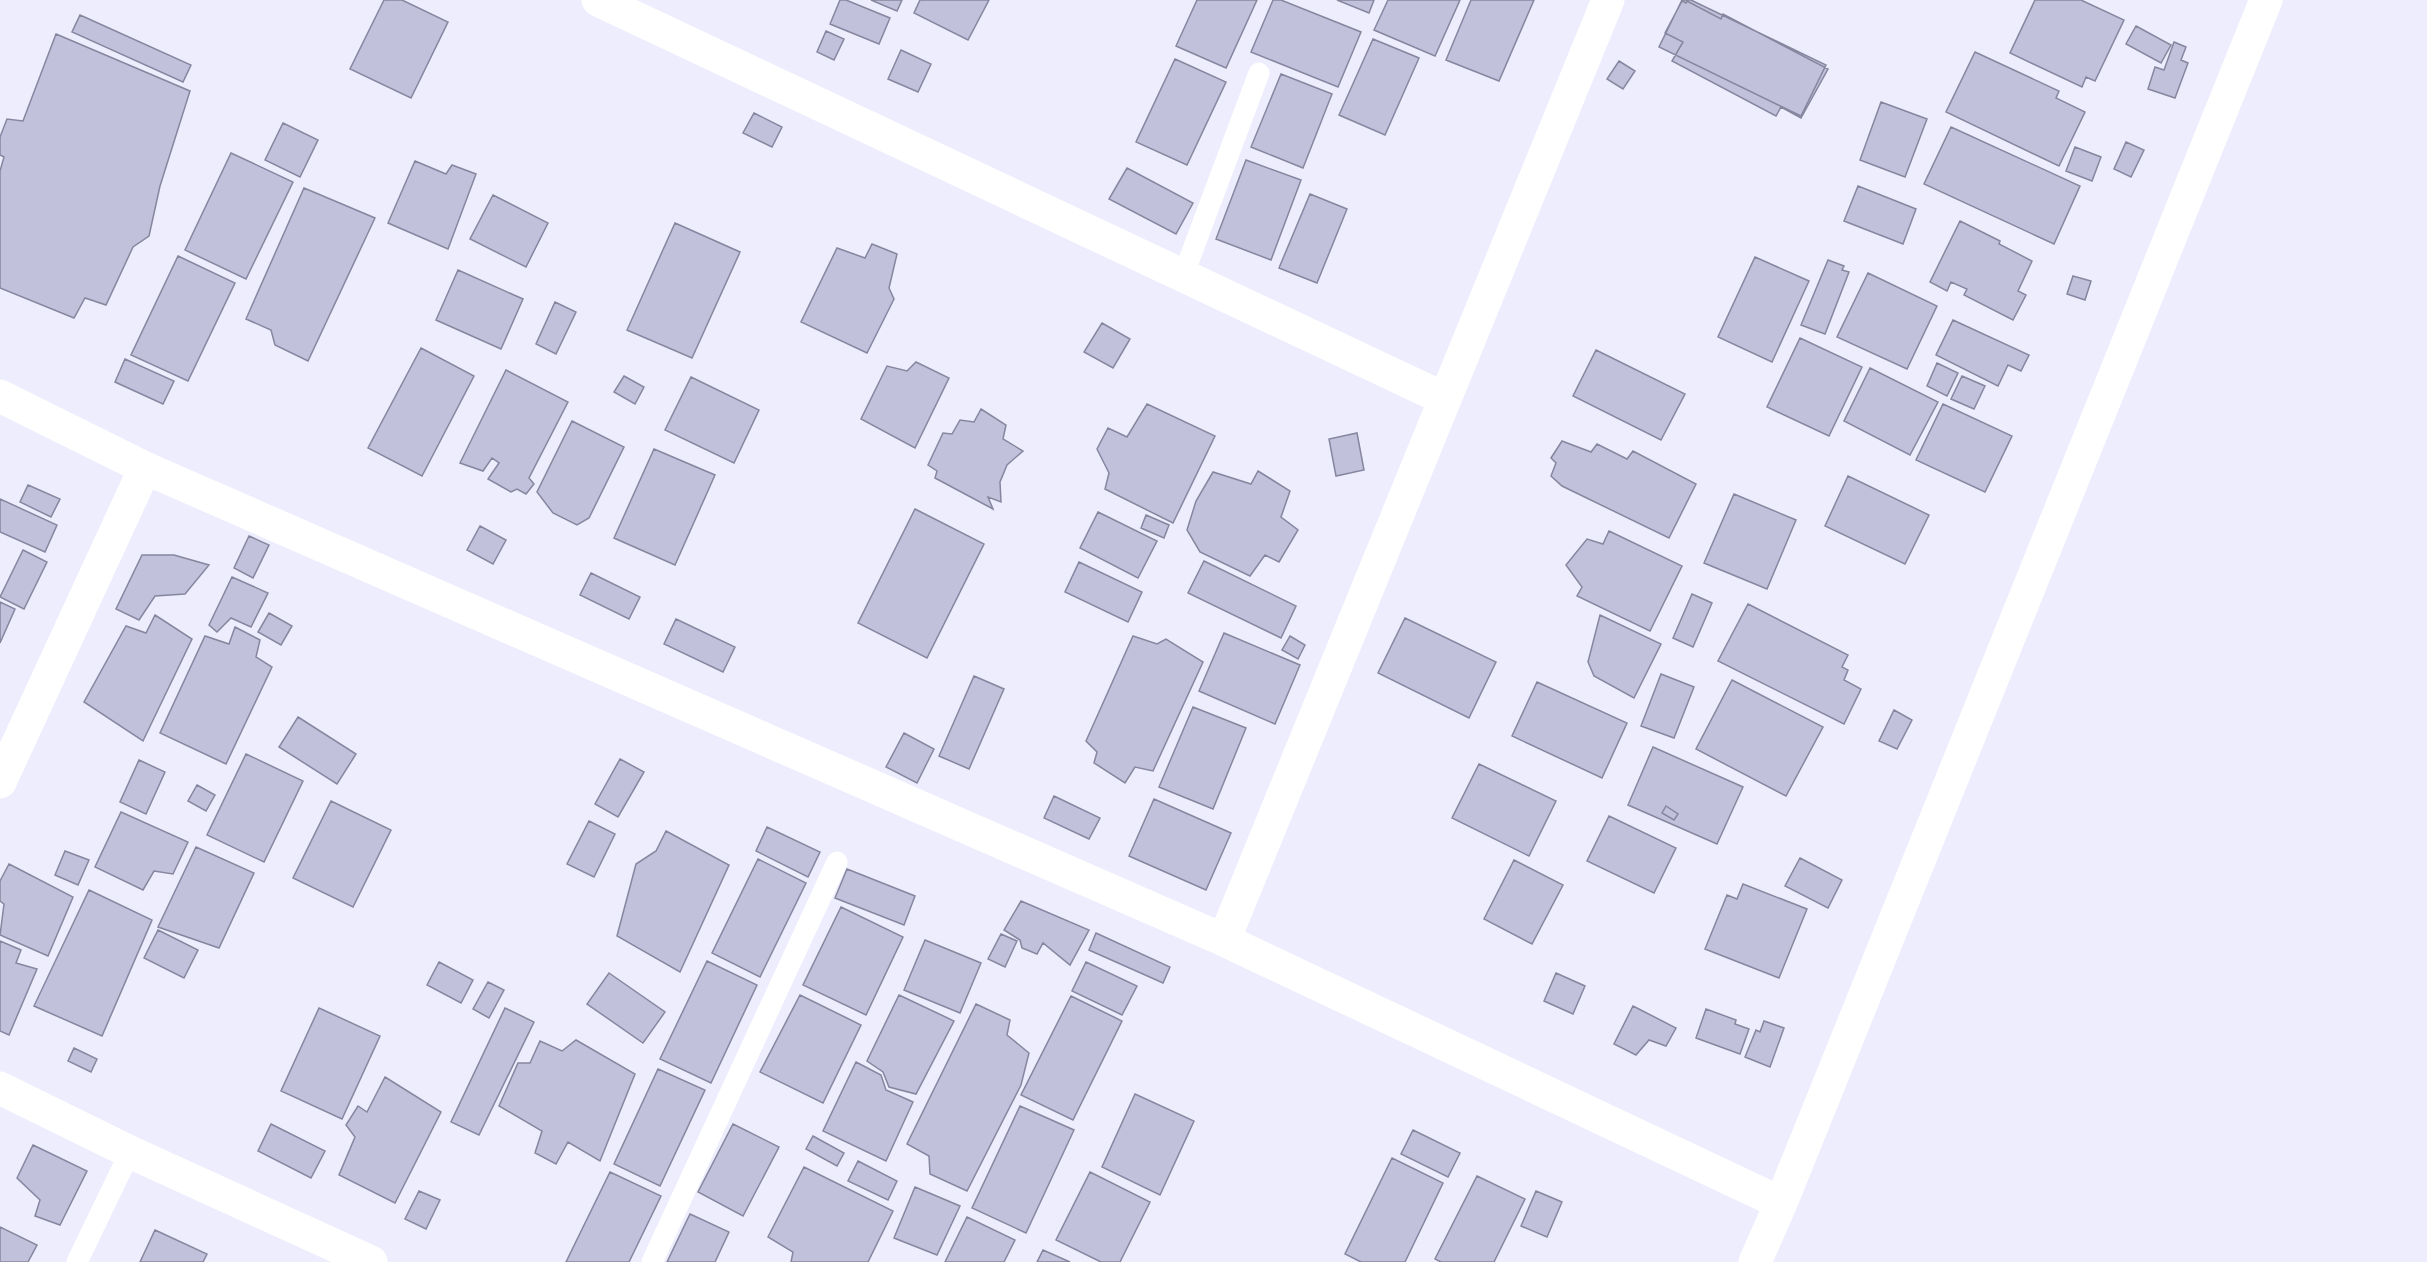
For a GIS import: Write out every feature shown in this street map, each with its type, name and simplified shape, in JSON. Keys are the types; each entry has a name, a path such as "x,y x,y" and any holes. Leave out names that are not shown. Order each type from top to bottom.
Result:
{"street":[{"path":"598,0 1445,399"},
{"path":"1224,940 1608,0"},
{"path":"1755,1262 1781,1203 2266,0"},
{"path":"0,396 145,468 1224,940 1781,1203"},
{"path":"0,782 145,468"},
{"path":"0,1088 130,1152 371,1262"}],"lane":[{"path":"1184,276 1259,73"},
{"path":"652,1262 837,862"},
{"path":"77,1262 130,1152"}],"building":[{"path":"384,0 402,0 448,22 411,98 350,69"},
{"path":"840,0 846,0 890,18 879,44 830,24"},
{"path":"871,0 902,0 897,11"},
{"path":"920,0 989,0 968,40 914,13"},
{"path":"1197,0 1257,0 1226,68 1176,46"},
{"path":"1273,0 1281,0 1361,32 1338,87 1251,52"},
{"path":"1337,0 1374,0 1369,13"},
{"path":"1388,0 1460,0 1435,56 1374,30"},
{"path":"1471,0 1534,0 1499,81 1446,60"},
{"path":"1682,0 1691,0 1826,65 1801,116 1659,47"},
{"path":"2035,0 2081,0 2124,20 2095,81 2086,77 2082,87 2010,53"},
{"path":"1682,1 1686,3 1687,1 1721,19 1723,14 1828,69 1801,118 1781,107 1776,116 1672,61 1683,42 1665,33"},
{"path":"80,15 191,65 183,82 72,32"},
{"path":"2136,26 2171,45 2161,63 2126,44"},
{"path":"826,31 844,39 834,60 817,52"},
{"path":"56,34 190,91 160,186 149,236 133,247 106,305 85,298 74,318 0,288 0,171 4,157 0,155 0,137 7,119 23,121"},
{"path":"1373,39 1419,58 1385,135 1339,115"},
{"path":"2174,42 2186,47 2181,60 2188,63 2175,98 2148,89 2155,67 2164,70"},
{"path":"901,50 931,64 918,92 888,79"},
{"path":"1975,52 2059,91 2056,98 2085,112 2059,166 1946,112"},
{"path":"1175,59 1226,82 1187,165 1136,142"},
{"path":"1619,61 1635,71 1623,89 1607,79"},
{"path":"1281,74 1332,94 1303,168 1251,147"},
{"path":"1881,102 1927,119 1905,177 1860,160"},
{"path":"754,113 782,127 772,147 743,133"},
{"path":"283,123 318,140 300,177 265,160"},
{"path":"1951,127 2080,186 2054,244 1924,184"},
{"path":"2126,142 2144,150 2131,177 2114,169"},
{"path":"2075,147 2101,157 2092,181 2066,171"},
{"path":"231,153 293,182 246,279 185,250"},
{"path":"1246,160 1301,180 1271,260 1216,239"},
{"path":"415,161 446,174 452,165 476,174 448,249 388,223"},
{"path":"1127,168 1193,203 1176,234 1109,199"},
{"path":"1858,186 1916,209 1903,244 1844,221"},
{"path":"304,188 375,218 308,361 275,345 271,330 246,319"},
{"path":"1310,194 1347,209 1317,283 1279,268"},
{"path":"493,195 548,223 526,267 470,239"},
{"path":"1960,221 2000,241 1999,244 2032,261 2018,291 2026,295 2013,320 1964,295 1967,289 1951,282 1947,291 1930,282"},
{"path":"675,223 740,252 692,358 627,330"},
{"path":"872,244 897,254 889,288 894,299 867,353 801,322 837,248 865,258"},
{"path":"178,256 235,283 188,381 131,355"},
{"path":"1755,257 1809,281 1772,362 1718,337"},
{"path":"1828,260 1844,266 1842,270 1849,272 1825,334 1801,325"},
{"path":"458,270 523,299 501,349 436,320"},
{"path":"1868,273 1937,306 1907,369 1837,337"},
{"path":"2073,276 2091,281 2085,300 2067,294"},
{"path":"555,302 576,312 556,354 536,344"},
{"path":"1953,320 2029,355 2021,371 2008,365 1998,386 1936,355"},
{"path":"1102,323 1130,339 1113,368 1084,352"},
{"path":"1800,338 1862,367 1829,436 1767,407"},
{"path":"421,348 474,376 422,476 368,448"},
{"path":"1596,350 1685,394 1661,440 1573,396"},
{"path":"125,359 174,381 163,404 115,382"},
{"path":"916,362 949,378 915,448 861,419 887,366 907,371"},
{"path":"1937,363 1958,373 1947,396 1927,386"},
{"path":"1870,368 1938,402 1910,455 1844,421"},
{"path":"506,370 568,402 529,478 534,484 526,494 517,489 511,492 488,479 499,463 492,458 483,471 460,463"},
{"path":"624,376 644,387 635,404 614,392"},
{"path":"1962,376 1985,386 1974,409 1951,399"},
{"path":"691,377 759,410 734,463 665,430"},
{"path":"1147,404 1215,436 1173,523 1105,489 1109,473 1097,449 1108,428 1127,437"},
{"path":"1943,404 2012,436 1985,492 1916,460"},
{"path":"981,409 1006,425 1003,439 1023,451 1007,465 1000,482 1001,502 988,497 993,509 935,478 937,471 928,465 943,433 952,434 960,420 974,422"},
{"path":"572,421 624,447 589,518 577,525 553,513 537,492"},
{"path":"1357,433 1364,470 1336,476 1329,439"},
{"path":"1562,441 1591,452 1597,444 1627,459 1633,451 1696,484 1669,538 1562,486 1551,476 1556,463 1551,458"},
{"path":"654,449 715,475 675,565 614,538"},
{"path":"1258,471 1290,491 1281,517 1298,530 1279,562 1265,555 1250,576 1200,552 1187,530 1196,501 1213,472 1251,484"},
{"path":"1848,476 1929,515 1905,564 1825,526"},
{"path":"28,485 60,499 51,517 20,502"},
{"path":"1734,494 1796,520 1767,589 1704,563"},
{"path":"0,499 57,525 45,552 0,532"},
{"path":"915,509 984,544 927,658 858,623"},
{"path":"1098,512 1157,541 1138,578 1080,548"},
{"path":"1146,515 1169,525 1164,538 1141,528"},
{"path":"480,526 506,540 493,564 467,550"},
{"path":"1609,531 1682,566 1650,631 1577,596 1582,587 1566,565 1587,539 1603,544"},
{"path":"249,536 269,545 253,578 234,568"},
{"path":"23,550 47,562 24,609 0,597"},
{"path":"142,555 174,555 209,565 185,594 155,596 139,620 116,609"},
{"path":"1204,561 1296,606 1281,638 1188,593"},
{"path":"1079,562 1142,592 1128,622 1065,592"},
{"path":"591,573 640,597 629,619 580,595"},
{"path":"232,577 268,593 251,627 231,618 217,632 209,625"},
{"path":"1692,594 1712,603 1693,647 1673,638"},
{"path":"0,602 15,609 0,643"},
{"path":"1748,604 1848,655 1842,667 1848,670 1844,680 1861,689 1844,724 1718,661"},
{"path":"269,613 292,626 281,645 258,632"},
{"path":"155,615 192,639 143,741 84,702 126,626 146,633"},
{"path":"1600,615 1661,644 1634,698 1594,676 1588,662"},
{"path":"1405,618 1496,662 1469,718 1378,673"},
{"path":"676,619 735,647 723,672 664,644"},
{"path":"235,627 260,640 256,657 272,667 226,764 160,733 205,636 229,644"},
{"path":"1224,633 1300,665 1275,724 1199,691"},
{"path":"1133,636 1157,644 1166,639 1203,662 1153,771 1135,767 1125,783 1094,763 1097,752 1086,741"},
{"path":"1290,636 1305,645 1298,659 1282,650"},
{"path":"1661,674 1694,687 1674,738 1641,726"},
{"path":"974,676 1004,689 969,769 939,756"},
{"path":"1732,680 1823,727 1786,796 1696,749"},
{"path":"1537,682 1627,723 1602,778 1512,736"},
{"path":"1193,707 1246,728 1213,809 1159,787"},
{"path":"1894,710 1912,720 1897,749 1879,741"},
{"path":"298,717 356,754 337,784 279,747"},
{"path":"904,733 934,749 917,783 886,767"},
{"path":"1653,747 1743,787 1717,844 1628,805"},
{"path":"246,754 303,781 264,862 207,835"},
{"path":"620,759 644,772 618,817 595,804"},
{"path":"139,760 165,772 146,814 120,802"},
{"path":"1479,764 1556,801 1529,856 1452,818"},
{"path":"197,785 215,795 206,811 188,801"},
{"path":"1054,796 1100,818 1089,839 1044,818"},
{"path":"1154,799 1231,833 1206,890 1129,856"},
{"path":"331,801 391,830 353,907 293,878"},
{"path":"1666,806 1678,814 1674,820 1662,813"},
{"path":"121,812 188,842 173,874 154,871 143,890 95,867"},
{"path":"1609,816 1676,848 1654,893 1587,861"},
{"path":"589,821 615,834 594,877 567,864"},
{"path":"767,827 820,852 808,877 756,851"},
{"path":"666,831 729,865 680,972 617,936 636,864 656,851"},
{"path":"196,847 254,873 219,948 158,927"},
{"path":"65,851 89,860 78,885 55,875"},
{"path":"1800,858 1842,880 1828,908 1785,886"},
{"path":"758,859 806,883 760,977 712,953"},
{"path":"1514,860 1563,885 1532,944 1484,919"},
{"path":"9,864 73,897 48,956 0,935 4,904 0,901 0,881"},
{"path":"847,869 915,896 904,925 835,898"},
{"path":"1743,884 1807,909 1779,978 1705,949 1727,895 1737,899"},
{"path":"89,890 152,920 102,1036 34,1006"},
{"path":"1021,901 1089,930 1070,965 1043,943 1037,954 1022,948 1020,940 1004,930"},
{"path":"841,907 903,937 866,1015 803,985"},
{"path":"158,930 198,950 184,978 144,958"},
{"path":"1096,933 1170,967 1163,983 1089,950"},
{"path":"1001,934 1017,941 1005,967 988,959"},
{"path":"925,940 981,963 960,1013 904,990"},
{"path":"0,941 21,950 16,963 37,969 9,1035 0,1031"},
{"path":"707,961 757,985 711,1083 660,1059"},
{"path":"439,962 473,980 461,1003 427,985"},
{"path":"1086,962 1137,986 1122,1015 1072,991"},
{"path":"609,973 665,1012 643,1043 587,1004"},
{"path":"1556,973 1585,986 1573,1014 1544,1001"},
{"path":"488,982 504,990 489,1018 473,1009"},
{"path":"800,995 861,1025 823,1103 760,1072"},
{"path":"899,995 954,1021 916,1094 889,1087 883,1072 867,1061"},
{"path":"1071,996 1122,1021 1073,1120 1021,1095"},
{"path":"976,1004 1010,1020 1007,1035 1029,1053 1021,1085 967,1191 930,1174 929,1156 907,1144"},
{"path":"1633,1006 1676,1028 1666,1046 1649,1040 1636,1055 1614,1044"},
{"path":"319,1008 380,1036 342,1119 281,1091"},
{"path":"505,1008 534,1022 479,1135 451,1122"},
{"path":"1706,1009 1736,1020 1735,1024 1749,1029 1740,1054 1696,1038"},
{"path":"1764,1021 1784,1028 1770,1067 1745,1057 1756,1030 1760,1032"},
{"path":"576,1040 635,1074 600,1161 568,1142 556,1164 535,1153 542,1131 499,1106 518,1063 530,1063 540,1041 562,1051"},
{"path":"74,1048 97,1059 91,1072 68,1061"},
{"path":"856,1062 881,1075 886,1090 913,1102 886,1161 823,1131"},
{"path":"658,1069 705,1090 660,1186 614,1164"},
{"path":"385,1077 441,1112 395,1203 339,1175 355,1137 346,1125 358,1106 367,1112"},
{"path":"1135,1094 1194,1121 1160,1195 1102,1167"},
{"path":"1020,1106 1074,1130 1026,1233 972,1208"},
{"path":"271,1124 325,1151 311,1178 258,1151"},
{"path":"733,1124 779,1147 743,1216 698,1192"},
{"path":"1413,1130 1460,1153 1448,1177 1401,1154"},
{"path":"813,1136 844,1153 837,1166 806,1149"},
{"path":"33,1145 87,1171 60,1225 35,1216 40,1200 17,1178"},
{"path":"1392,1158 1443,1183 1405,1262 1361,1262 1345,1254"},
{"path":"858,1161 897,1181 888,1200 848,1181"},
{"path":"804,1167 893,1211 868,1262 791,1262 793,1252 768,1237"},
{"path":"610,1172 661,1196 629,1262 566,1262"},
{"path":"1090,1172 1150,1202 1120,1262 1101,1262 1056,1240"},
{"path":"1477,1176 1525,1199 1494,1262 1441,1262 1435,1259"},
{"path":"915,1187 960,1206 937,1255 894,1238"},
{"path":"419,1191 440,1200 426,1229 405,1219"},
{"path":"1536,1191 1562,1202 1547,1237 1521,1226"},
{"path":"690,1214 729,1232 715,1262 667,1262"},
{"path":"967,1217 1015,1240 1004,1262 945,1262"},
{"path":"0,1227 37,1245 28,1262 0,1262"},
{"path":"155,1230 207,1254 203,1262 140,1262"},
{"path":"1043,1250 1070,1262 1037,1262"}]}
